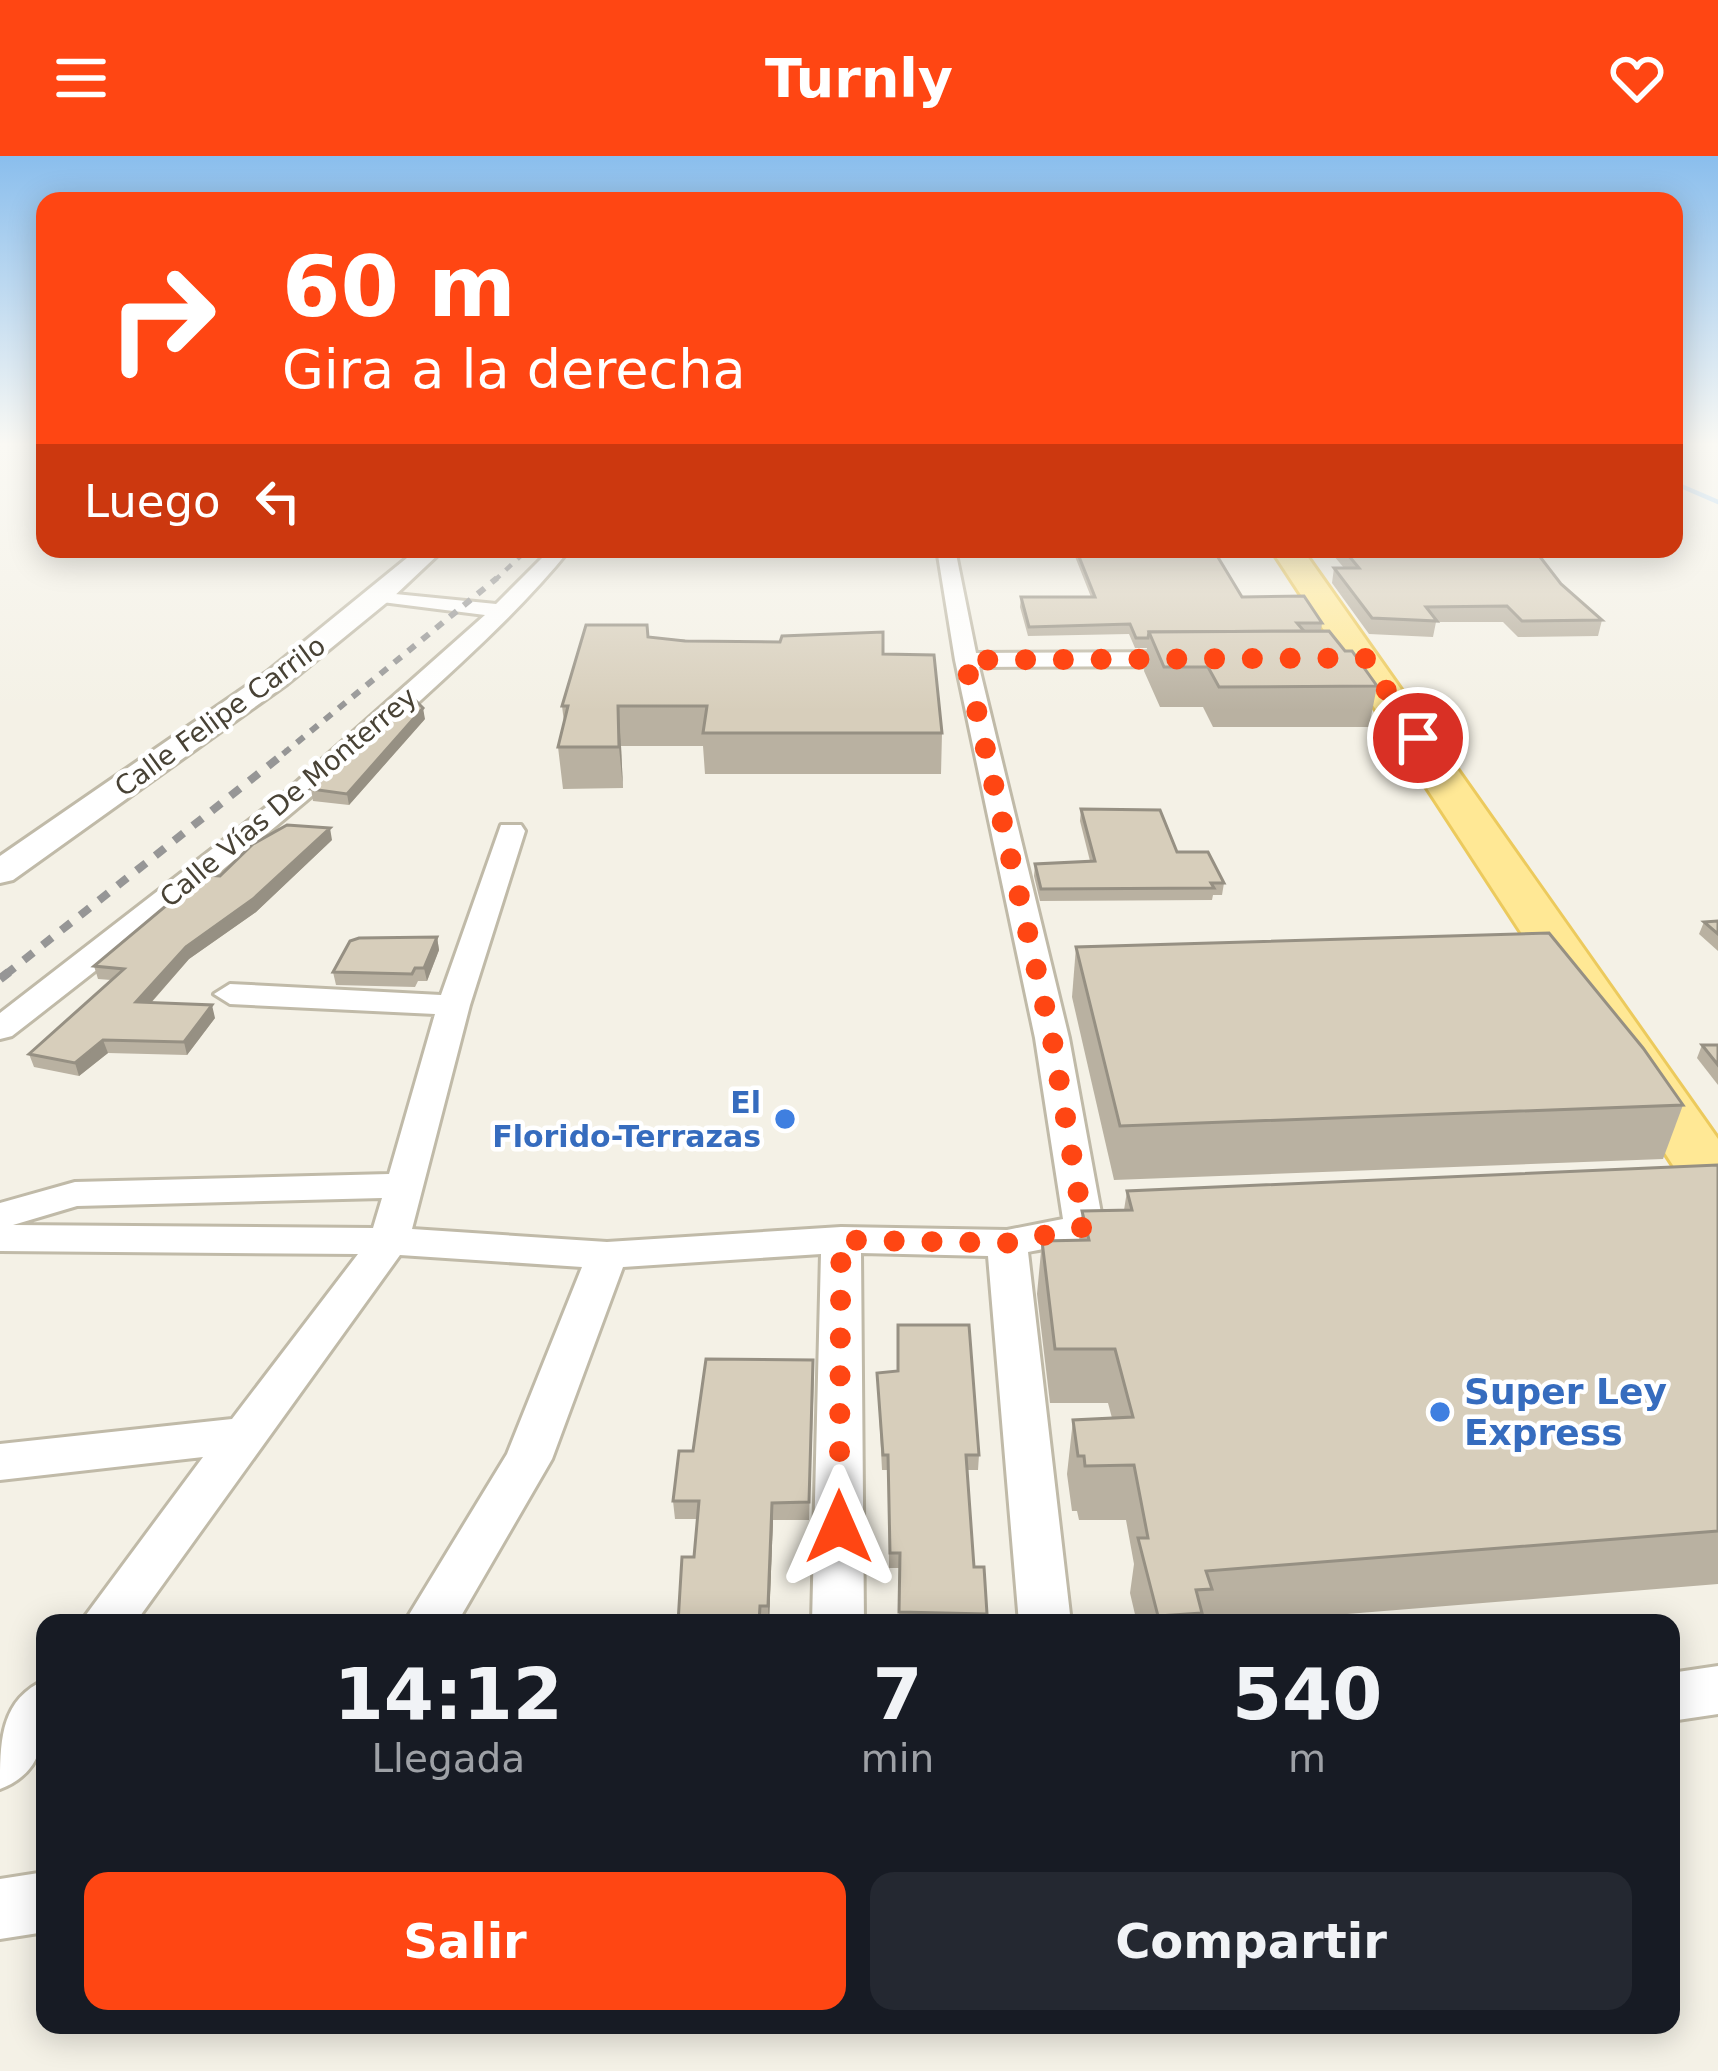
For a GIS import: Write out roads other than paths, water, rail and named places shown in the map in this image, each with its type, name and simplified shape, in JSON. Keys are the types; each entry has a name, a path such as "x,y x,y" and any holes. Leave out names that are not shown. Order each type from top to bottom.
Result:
{"main road":[{"path":"1292,558 1705,1195"}],"street":[{"name":"Calle Felipe Carrilo","path":"0,872 185,744 382,596 422,558"},
{"name":"Calle Vías De Monterrey","path":"0,1029 308,787 552,558"},
{"path":"948,558 965,660 1052,1038 1084,1227"},
{"path":"382,596 499,611"},
{"path":"965,660 1224,659"},
{"path":"113,1614 388,1241 454,1005 511,831"},
{"path":"230,994 454,1005"},
{"path":"0,1216 75,1194 406,1185"},
{"path":"0,1238 388,1241 607,1255 841,1240 1007,1243 1084,1227 1176,1223"},
{"path":"838,1614 841,1240"},
{"path":"1007,1243 1044,1614"},
{"path":"435,1614 529,1459 607,1255"},
{"path":"0,1462 250,1434"},
{"path":"1680,1696 1718,1690"},
{"path":"0,1763 36,1716"},
{"path":"0,1909 36,1904"}],"railway":[{"path":"494,581 518,558"},
{"path":"283,754 497,578"},
{"path":"5,975 287,751"},
{"path":"0,979 9,972"}],"place":[{"name":"El Florido-Terrazas","path":"785,1119"},
{"name":"Super Ley Express","path":"1440,1412"}]}
